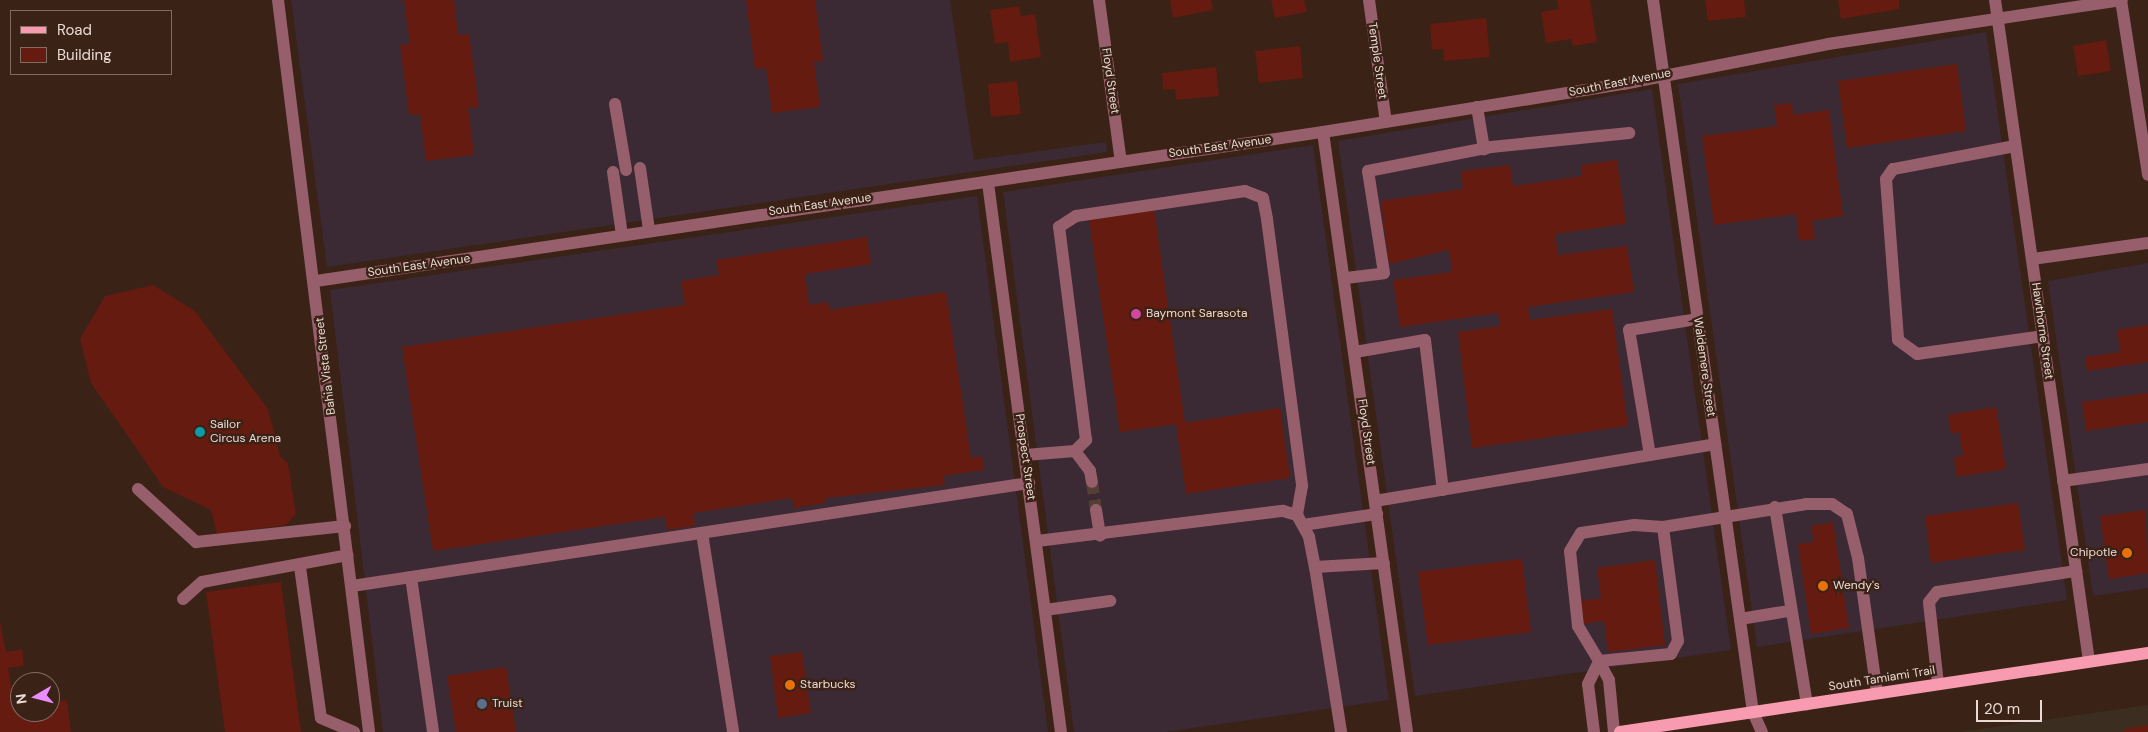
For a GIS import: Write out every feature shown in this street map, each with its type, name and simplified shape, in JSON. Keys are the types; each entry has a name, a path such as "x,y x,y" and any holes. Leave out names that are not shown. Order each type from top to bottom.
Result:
{"main road":[{"name":"South Tamiami Trail","path":"1620,732 2148,653"}],"street":[{"name":"Bahia Vista Street","path":"278,0 316,281 369,732"},
{"name":"Floyd Street","path":"1099,0 1122,162"},
{"name":"Temple Street","path":"1369,0 1386,122"},
{"name":"Waldemere Street","path":"1653,0 1753,712 1762,732"},
{"name":"Hawthorne Street","path":"1995,0 2089,662"},
{"name":"South East Avenue","path":"316,281 649,230 988,183 1324,132 1998,18 2122,0"},
{"path":"2122,0 2148,175"},
{"path":"615,104 622,234"},
{"path":"1476,107 1484,149"},
{"name":"Floyd Street","path":"1324,132 1346,278 1407,732"},
{"path":"1346,278 1384,273 1368,171 1484,149 1629,133"},
{"path":"2016,146 1893,169 1886,179 1898,340 1917,354 2043,336"},
{"path":"640,168 649,230"},
{"name":"Prospect Street","path":"988,183 1061,732"},
{"path":"1025,455 1075,451 1086,440 1058,227 1076,216 1245,191 1263,198 1302,486 1300,520 1315,567 1340,732"},
{"path":"2032,259 2148,243"},
{"path":"1650,455 1629,330 1698,319"},
{"path":"1355,352 1425,340 1443,490"},
{"path":"1037,541 1100,536 1283,511 1300,520 1376,507 1443,490 1715,444"},
{"path":"1075,451 1090,471 1092,482"},
{"path":"2063,481 2148,469"},
{"path":"352,586 1029,483"},
{"path":"138,490 196,542 345,526"},
{"path":"1614,732 1609,680 1578,626 1570,550 1580,533 1634,525 1663,527 1726,518 1775,507 1832,504 1847,514 1858,558 1876,693"},
{"path":"1775,507 1790,611 1807,704"},
{"path":"1096,510 1100,536"},
{"path":"1599,660 1671,654 1678,641 1663,527"},
{"path":"702,533 733,732"},
{"path":"183,599 202,582 300,567 348,555"},
{"path":"1315,567 1384,563"},
{"path":"300,567 321,718 354,732"},
{"path":"1938,684 1929,602 1937,592 2076,572"},
{"path":"411,577 434,732"},
{"path":"1045,610 1110,602"},
{"path":"1740,619 1790,611"},
{"path":"1594,732 1588,684 1599,660"}],"shaded area":[{"path":"291,0 950,0 974,160 1106,142 1107,152 327,267"},
{"path":"1986,32 2067,600 1757,647 1678,84"},
{"path":"1652,89 1731,650 1415,696 1338,141"},
{"path":"1313,145 1389,700 1165,732 1074,732 1003,192"},
{"path":"977,196 1048,732 383,732 330,290"},
{"path":"2148,263 2148,588 2093,596 2048,281"},
{"path":"2148,705 2148,732 1960,732"}],"building":[{"path":"404,0 454,0 458,35 469,34 479,107 468,108 474,155 426,161 420,114 409,115 400,45 410,44"},
{"path":"746,0 815,0 823,61 814,62 820,107 772,113 766,68 755,69"},
{"path":"1170,0 1211,0 1213,10 1173,18"},
{"path":"1271,0 1304,0 1307,12 1275,18"},
{"path":"1557,0 1590,0 1597,42 1573,46 1571,39 1546,43 1541,12 1559,9"},
{"path":"1705,0 1744,0 1746,17 1708,21"},
{"path":"1838,0 1899,0 1900,9 1841,19"},
{"path":"1019,6 1021,16 1035,14 1041,57 1010,62 1008,42 995,44 990,10"},
{"path":"1486,18 1490,57 1444,61 1443,49 1432,50 1430,24"},
{"path":"2106,40 2111,71 2078,76 2073,46"},
{"path":"1300,46 1303,78 1259,83 1255,51"},
{"path":"1957,64 1966,131 1847,148 1838,81"},
{"path":"1216,67 1219,96 1176,100 1175,89 1163,90 1162,73"},
{"path":"1017,81 1021,114 991,117 988,84"},
{"path":"1792,103 1793,115 1829,110 1843,216 1812,221 1815,239 1799,241 1796,214 1714,225 1702,136 1777,126 1774,105"},
{"path":"1617,160 1626,224 1555,234 1558,255 1627,246 1634,292 1528,307 1530,320 1612,309 1628,426 1472,448 1458,332 1500,326 1498,313 1400,327 1393,280 1452,272 1449,250 1389,264 1381,201 1463,189 1461,171 1510,165 1513,186 1582,176 1581,165"},
{"name":"Baymont Sarasota","path":"1154,210 1185,423 1280,408 1290,478 1186,494 1176,424 1120,432 1089,220"},
{"path":"867,237 871,264 805,274 809,305 828,302 830,310 946,292 971,458 982,456 984,470 943,476 945,485 825,498 825,503 794,508 792,498 693,513 695,526 667,530 665,517 433,551 402,347 685,305 681,281 719,275 716,260"},
{"name":"Sailor Circus Arena","path":"153,285 195,311 268,409 280,456 288,464 296,514 286,525 217,534 211,510 163,487 91,383 80,339 105,296"},
{"path":"2148,325 2148,362 2087,371 2085,357 2120,352 2117,330"},
{"path":"2148,393 2148,422 2086,431 2082,402"},
{"path":"1996,407 2006,469 1957,477 1954,457 1963,456 1959,432 1951,434 1948,415"},
{"path":"2018,503 2025,550 1931,563 1925,516"},
{"name":"Chipotle","path":"2145,510 2148,573 2109,579 2100,516"},
{"name":"Wendy's","path":"1833,522 1849,628 1811,634 1798,544 1814,542 1811,526"},
{"path":"1522,559 1531,632 1428,645 1418,572"},
{"path":"1655,560 1665,645 1608,652 1604,621 1584,624 1581,601 1601,598 1597,568"},
{"path":"281,582 301,732 225,732 206,592"},
{"path":"0,621 6,652 22,649 24,666 8,668 10,680 10,722 60,722 60,701 67,700 71,732 0,732"},
{"name":"Starbucks","path":"802,652 811,713 778,718 770,656"},
{"name":"Truist","path":"506,667 516,732 456,732 447,676"},
{"path":"2148,725 2148,732 2124,732 2123,729"}],"tunnel":[{"path":"1092,482 1096,510"}],"place":[{"name":"Baymont Sarasota","path":"1136,314"},
{"name":"Sailor Circus Arena","path":"200,432"},
{"name":"Chipotle","path":"2127,553"},
{"name":"Wendy's","path":"1823,586"},
{"name":"Starbucks","path":"790,685"},
{"name":"Truist","path":"482,704"}]}
